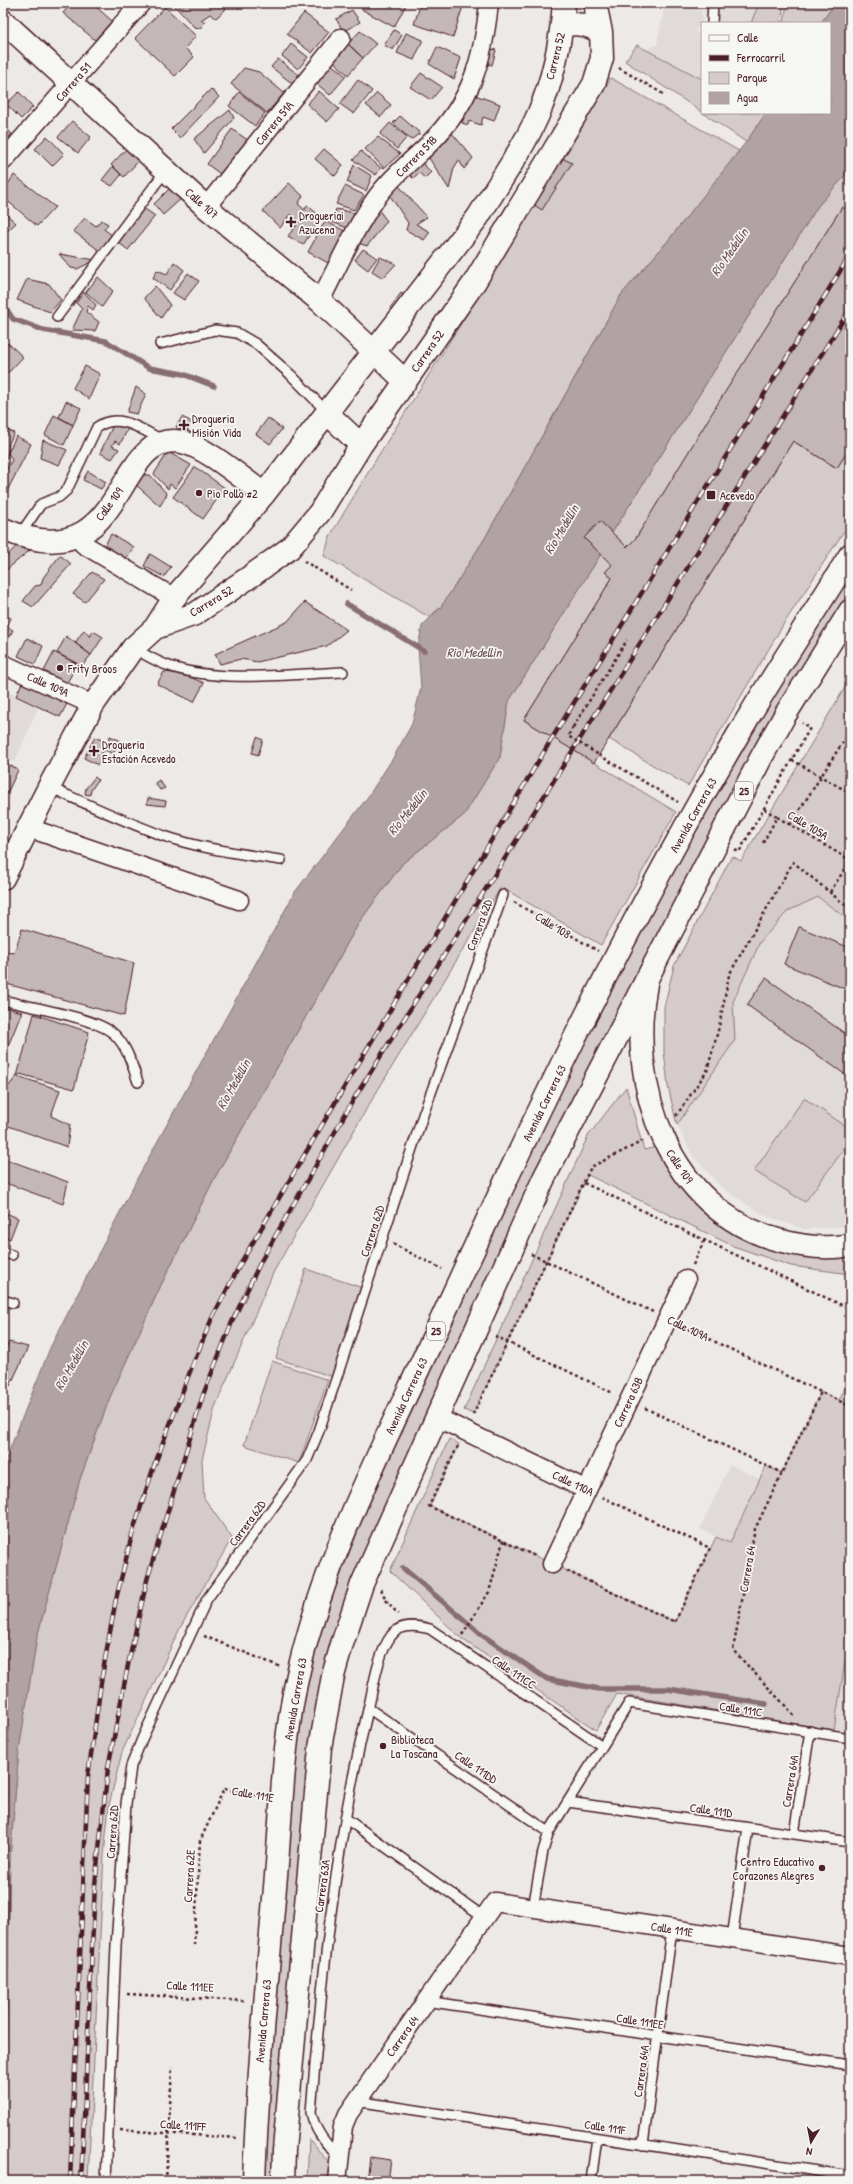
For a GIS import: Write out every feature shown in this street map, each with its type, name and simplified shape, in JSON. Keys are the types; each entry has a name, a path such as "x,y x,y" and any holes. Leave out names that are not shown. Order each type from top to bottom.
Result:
{"main road":[{"name":"Carrera 52","path":"3,878 49,787 94,705 133,648 155,628 174,598 264,494 478,217 538,115 554,68 562,26 564,3"},
{"name":"Carrera 52","path":"155,628 195,614 290,548 320,512 361,445 474,284 594,84 602,58 601,32 595,3"},
{"name":"Calle 107","path":"3,21 73,83 206,207 320,301 406,381"},
{"path":"562,26 573,23 587,25 601,32"},
{"path":"327,412 361,445"},
{"path":"160,444 181,442 196,446 264,494"},
{"name":"Calle 109","path":"11,533 51,542 73,539 88,530 104,515 146,452 160,444"},
{"name":"Avenida Carrera 63","path":"254,2181 265,2002 290,1720 298,1673 316,1611 348,1525 547,1094 671,855 745,723 850,555"},
{"name":"25","path":"283,2181 284,2150 314,1802 326,1709 342,1644 362,1584 544,1178 761,758 785,715 850,612"},
{"name":"Calle 109","path":"648,976 641,1018 640,1042 644,1073 650,1102 660,1131 678,1166 703,1195 732,1219 760,1235 796,1245 840,1247 850,1245"}],"street":[{"name":"Carrera 51","path":"3,161 73,83 141,3"},
{"name":"Carrera 51B","path":"320,301 361,222 378,196 454,116 470,89 482,50 489,3"},
{"name":"Carrera 51A","path":"206,207 341,38"},
{"path":"83,544 174,598"},
{"name":"Calle 109A","path":"3,664 94,705"},
{"path":"29,828 239,900"},
{"name":"Carrera 63B","path":"552,1564 686,1280"},
{"name":"Calle 110A","path":"436,1417 587,1490"},
{"name":"Carrera 64","path":"337,2181 343,2126 348,2114 495,1902"},
{"name":"Calle 111E","path":"495,1902 850,1956"}],"lane":[{"path":"712,22 713,3"},
{"path":"57,317 166,170"},
{"path":"160,344 215,330 237,333 256,344 290,374 327,412"},
{"path":"11,533 41,504 59,497 66,490 91,436 106,421 116,420 129,423 160,444"},
{"path":"133,648 172,667 199,673 243,676 344,672"},
{"path":"49,787 165,836 222,851 281,860"},
{"name":"Carrera 62D","path":"106,2181 114,1994 126,1804 132,1766 142,1739 207,1599 307,1460 319,1431 424,1112 503,895"},
{"path":"3,1000 94,1023 114,1034 127,1050 138,1082"},
{"path":"3,1300 13,1303"},
{"name":"Carrera 63A","path":"339,2158 320,2136 314,2126 311,2112 323,1967 344,1818 368,1708 386,1647 391,1636 411,1625"},
{"name":"Calle 111CC","path":"411,1625 430,1629 602,1746"},
{"name":"Calle 111C","path":"602,1746 628,1703 850,1738"},
{"name":"Calle 111DD","path":"368,1708 549,1832"},
{"name":"Carrera 64A","path":"794,1834 810,1731"},
{"path":"532,1908 543,1851 549,1832 602,1746"},
{"name":"Calle 111D","path":"568,1802 850,1842"},
{"path":"344,1818 484,1917"},
{"path":"732,1938 748,1828"},
{"name":"Carrera 64A","path":"643,2145 672,1929"},
{"name":"Calle 111EE","path":"426,2001 850,2065"},
{"name":"Calle 111F","path":"356,2101 850,2176"},
{"path":"591,2181 597,2138"}],"path":[{"path":"623,69 665,95"},
{"path":"302,560 351,590"},
{"path":"627,640 568,736 683,805"},
{"path":"739,852 810,728"},
{"path":"790,825 850,731"},
{"path":"792,760 850,793"},
{"name":"Calle 105A","path":"764,809 850,860"},
{"path":"762,843 777,817"},
{"path":"830,892 850,860"},
{"path":"676,1117 707,1071 719,1027 729,975 793,862 850,909"},
{"name":"Calle 108","path":"503,895 603,955"},
{"path":"429,1506 591,1167 645,1140"},
{"path":"584,1183 850,1309"},
{"path":"382,1239 461,1278"},
{"path":"686,1280 704,1240"},
{"name":"Calle 109A","path":"525,1251 850,1406"},
{"name":"Carrera 64","path":"810,1731 733,1650 755,1529 821,1392"},
{"name":"Calle 110A","path":"587,1490 710,1548 675,1622"},
{"path":"462,1634 489,1592 504,1541"},
{"path":"380,1586 394,1609 411,1625"},
{"path":"192,1631 298,1673"},
{"name":"Calle 111E","path":"224,1789 282,1800"},
{"name":"Carrera 62E","path":"194,1945 200,1841 224,1789"},
{"name":"Calle 111EE","path":"114,1994 265,2002"},
{"path":"166,2181 172,2067"},
{"name":"Calle 111FF","path":"108,2129 256,2139"}],"shaded area":[{"path":"665,3 701,3 703,22 701,22 701,25 695,30 701,39 701,79 643,51 657,45"},
{"path":"703,3 757,3 753,22 706,22"},
{"path":"3,689 38,707 15,762 3,759"},
{"path":"818,897 850,921 850,1226 804,1229 763,1215 720,1186 693,1156 677,1125 735,1040 733,1002 760,942 788,911"},
{"path":"730,1465 760,1479 730,1543 700,1529"},
{"path":"850,1631 850,1732 834,1730"}],"green space":[{"path":"759,3 784,3 781,22 751,22"},
{"path":"787,3 835,3 822,22 784,22"},
{"path":"637,45 701,78 701,111 625,61"},
{"path":"611,78 739,151 667,242 621,295 485,538 441,607 429,617 324,556 330,536 378,456 557,170"},
{"path":"704,114 765,114 746,142"},
{"path":"850,170 850,212 842,207 636,538 627,547 612,533 818,206"},
{"path":"793,441 836,468 850,447 850,522 783,625 688,786 609,739"},
{"path":"601,554 612,565 606,572 612,578 524,720 676,812 601,945 501,887 367,1108 274,1271 215,1407 202,1460 204,1498 232,1538 180,1628 122,1752 109,1805 104,1855 88,2181 4,2181 10,1857 19,1750 37,1637 80,1479 110,1397 161,1285 214,1179 360,921 403,863 464,815 500,757 509,701"},
{"path":"850,574 850,594 800,670 335,1633 274,2181 263,2181 268,2086 298,1729 311,1668 326,1611 370,1500 437,1349 589,1033 702,817 801,650"},
{"path":"850,679 850,921 818,897 788,911 760,942 733,1002 735,1040 677,1125 668,1086 664,1051 664,1007 674,966 732,856 741,861"},
{"path":"626,1087 644,1150 656,1147 708,1209 850,1253 850,1274 791,1266 733,1246 588,1175 473,1414 464,1410 588,1136"},
{"path":"804,1098 850,1129 850,1141 805,1202 754,1171"},
{"path":"306,1269 363,1288 333,1377 276,1358"},
{"path":"272,1361 328,1380 299,1463 244,1445"},
{"path":"850,1377 850,1631 834,1730 617,1694 596,1730 462,1639 390,1571 449,1439 459,1444 430,1506 675,1622 716,1537 730,1543 766,1466 782,1473 821,1392 839,1400"},
{"path":"309,2139 329,2163 327,2181 307,2181"}],"water":[{"name":"Rio Medellin","path":"835,3 850,3 850,170 818,206 612,533 584,538 601,554 509,701 500,757 464,815 403,863 360,921 214,1179 161,1285 110,1397 80,1479 37,1637 19,1750 10,1857 3,2181 3,1466 50,1348 138,1177 295,892 367,798 393,758 412,724 421,688 418,647 422,626 441,607 485,538 621,295 667,242 746,142 765,114 831,114 831,22 822,22"}],"building":[{"path":"72,3 92,3 112,21 95,40 63,13"},
{"path":"172,3 227,3 225,10 216,18 210,14 201,20 205,23 200,28 194,27"},
{"path":"233,3 248,3 242,10"},
{"path":"365,3 407,3 394,27 361,9"},
{"path":"421,3 464,3 453,37 414,24"},
{"path":"165,7 196,36 185,48 194,57 175,76 135,38"},
{"path":"352,10 360,22 344,32 336,19"},
{"path":"304,13 329,32 312,53 287,34"},
{"path":"394,30 402,35 393,50 384,45"},
{"path":"360,31 376,44 363,58 348,44"},
{"path":"406,33 423,40 414,60 397,53"},
{"path":"291,44 308,57 298,69 282,56"},
{"path":"348,44 363,58 348,75 332,60"},
{"path":"437,47 461,58 454,79 429,64"},
{"path":"485,48 496,50 492,65 481,62"},
{"path":"278,59 300,76 293,84 271,67"},
{"path":"331,64 346,76 330,95 316,83"},
{"path":"244,68 259,72 284,93 267,113 231,84"},
{"path":"421,73 442,87 431,100 410,87"},
{"path":"358,80 372,91 354,114 340,104"},
{"path":"211,89 219,97 180,138 171,129"},
{"path":"319,91 339,109 327,122 307,104"},
{"path":"19,92 33,107 21,119 6,104"},
{"path":"239,92 265,113 255,126 229,106"},
{"path":"377,93 391,105 381,117 366,105"},
{"path":"472,94 500,104 494,121 483,117 481,125 469,121 468,125 462,123"},
{"path":"230,110 234,118 204,153 194,139"},
{"path":"400,116 420,133 411,140 393,123"},
{"path":"72,121 91,137 78,153 58,137"},
{"path":"390,123 407,137 397,149 380,134"},
{"path":"3,126 12,134 3,143"},
{"path":"232,129 249,141 224,177 207,164"},
{"path":"451,132 473,158 464,169 459,160 454,168 449,189 429,158"},
{"path":"47,136 64,154 52,166 35,149"},
{"path":"378,137 400,154 384,168 365,149"},
{"path":"130,145 142,157 124,177 111,165"},
{"path":"324,149 343,165 335,176 315,159"},
{"path":"361,151 381,168 376,175 353,160"},
{"path":"556,155 572,163 542,210 530,202"},
{"path":"418,159 431,172 425,178 419,173 413,178 405,171"},
{"path":"354,165 372,176 366,191 347,182"},
{"path":"113,166 121,175 112,186 102,180"},
{"path":"14,175 55,207 37,226 3,197 3,192"},
{"path":"289,183 303,196 298,204 305,210 307,205 321,217 303,245 288,236 299,222 290,214 280,228 263,211"},
{"path":"173,185 183,197 163,215 154,204"},
{"path":"345,186 364,195 354,210 336,204"},
{"path":"399,186 427,217 416,224 430,232 424,240 406,230 408,223 389,194"},
{"path":"375,205 387,221 367,246 355,242"},
{"path":"142,207 155,216 128,250 118,242"},
{"name":"Acevedo","path":"842,207 850,212 850,447 837,468 793,441 594,763 524,720 612,578 605,572 612,565 584,538 600,521 627,547 636,538 720,400"},
{"path":"336,209 355,213 350,229 332,222"},
{"path":"3,211 16,223 5,233 3,231"},
{"path":"85,218 96,226 101,220 108,224 104,229 113,236 100,251 73,231"},
{"path":"325,221 345,231 330,264 308,252"},
{"path":"363,249 377,258 368,270 355,260"},
{"path":"59,254 96,260 77,269 71,268"},
{"path":"380,257 396,264 383,278 372,271"},
{"path":"174,262 184,270 170,290 153,278 157,270 167,274"},
{"path":"188,273 199,281 184,300 173,293"},
{"path":"98,277 113,291 102,307 86,292"},
{"path":"27,279 49,284 61,300 50,312 17,300"},
{"path":"155,286 170,305 161,318 144,298"},
{"path":"84,292 96,305 93,310 88,306 86,312 99,322 95,331 72,330 82,309 76,303"},
{"path":"401,293 410,300 399,314 390,308"},
{"path":"8,343 23,357 7,374 3,373 3,349"},
{"path":"85,366 100,374 89,399 73,388"},
{"path":"136,387 146,394 137,414 127,412"},
{"path":"66,401 81,408 73,425 59,417"},
{"path":"54,415 73,425 64,445 45,435"},
{"name":"Drogueria Misión Vida","path":"182,417 192,422 186,433 176,427"},
{"path":"268,418 282,429 270,444 256,434"},
{"path":"115,421 128,429 120,444 115,441 112,446 119,449 112,459 100,453"},
{"path":"3,428 14,433 9,443 7,458 3,464"},
{"path":"16,436 31,444 3,499 3,475 12,460 8,453"},
{"path":"43,440 67,450 59,465 40,458"},
{"path":"168,452 191,465 175,488 170,484 168,489 154,474"},
{"name":"Pio Pollo #2","path":"195,467 225,488 203,519 173,497"},
{"path":"88,471 106,482 101,489 83,480"},
{"path":"142,475 150,475 167,494 160,506 135,484"},
{"path":"111,534 134,547 125,560 104,547"},
{"path":"25,537 35,546 5,571 3,570 3,560"},
{"path":"150,554 171,567 164,577 144,566"},
{"path":"60,555 71,564 33,607 23,601 35,586 41,585 43,578"},
{"path":"92,572 104,579 85,602 73,594"},
{"path":"305,602 347,630 327,646 257,662 241,659 220,664 215,654 287,622"},
{"path":"3,615 11,618 7,627 13,630 3,648"},
{"path":"84,630 90,637 93,631 103,637 91,655 75,643"},
{"path":"66,636 91,655 82,666 57,653"},
{"path":"27,638 43,646 35,664 18,656"},
{"name":"Frity Broos","path":"54,652 77,664 67,683 44,671"},
{"path":"164,672 182,674 204,683 194,702 157,684"},
{"path":"24,678 69,700 60,717 16,696"},
{"path":"110,736 121,741 113,754 105,750 101,754 105,757 98,765 84,758 95,737 108,743"},
{"path":"257,737 263,740 258,755 252,753"},
{"path":"3,761 18,770 3,802"},
{"path":"95,777 98,780 91,790 90,795 85,794 86,788"},
{"path":"159,780 165,788 160,790 155,783"},
{"path":"148,798 166,801 165,806 147,804"},
{"path":"799,927 850,948 850,991 784,964"},
{"path":"22,929 134,963 124,1016 3,983 3,951 14,953"},
{"path":"766,978 850,1037 850,1078 747,1005"},
{"path":"3,1007 22,1012 8,1046 3,1045"},
{"path":"34,1014 89,1032 74,1089 20,1074 17,1076"},
{"path":"3,1063 10,1065 5,1083 3,1083"},
{"path":"17,1076 60,1090 51,1116 70,1125 67,1147 3,1124 3,1087 7,1088"},
{"path":"3,1158 68,1182 63,1204 3,1182"},
{"path":"3,1212 18,1218 10,1239 3,1236"},
{"path":"9,1342 28,1347 10,1386 3,1382 3,1355"},
{"path":"370,2157 391,2160 388,2181 367,2181"}],"waterway":[{"path":"3,304 13,319 43,330 106,341 149,368 183,374 214,386"},
{"path":"347,604 424,651"},
{"path":"403,1568 482,1635 547,1679 599,1689 668,1689 766,1704"}],"railway":[{"path":"70,2181 88,1776 102,1676 116,1599 133,1531 153,1469 191,1369 212,1318 242,1261 345,1086 551,740 850,255"},
{"path":"81,2181 95,1885 108,1768 128,1665 147,1580 203,1395 232,1322 261,1261 355,1097 850,309"}],"place":[{"name":"Drogueriai Azucena","path":"291,222"},
{"name":"Drogueria Misión Vida","path":"184,425"},
{"name":"Pio Pollo #2","path":"199,493"},
{"name":"Acevedo","path":"711,495"},
{"name":"Frity Broos","path":"60,668"},
{"name":"Drogueria Estación Acevedo","path":"94,751"},
{"name":"Biblioteca La Toscana","path":"383,1746"},
{"name":"Centro Educativo Corazones Alegres","path":"822,1868"}],"water label":[{"name":"Río Medellín","path":"729,252"},
{"name":"Río Medellín","path":"561,529"},
{"name":"Río Medellín","path":"407,812"},
{"name":"Río Medellín","path":"233,1084"},
{"name":"Río Medellín","path":"71,1365"}]}
